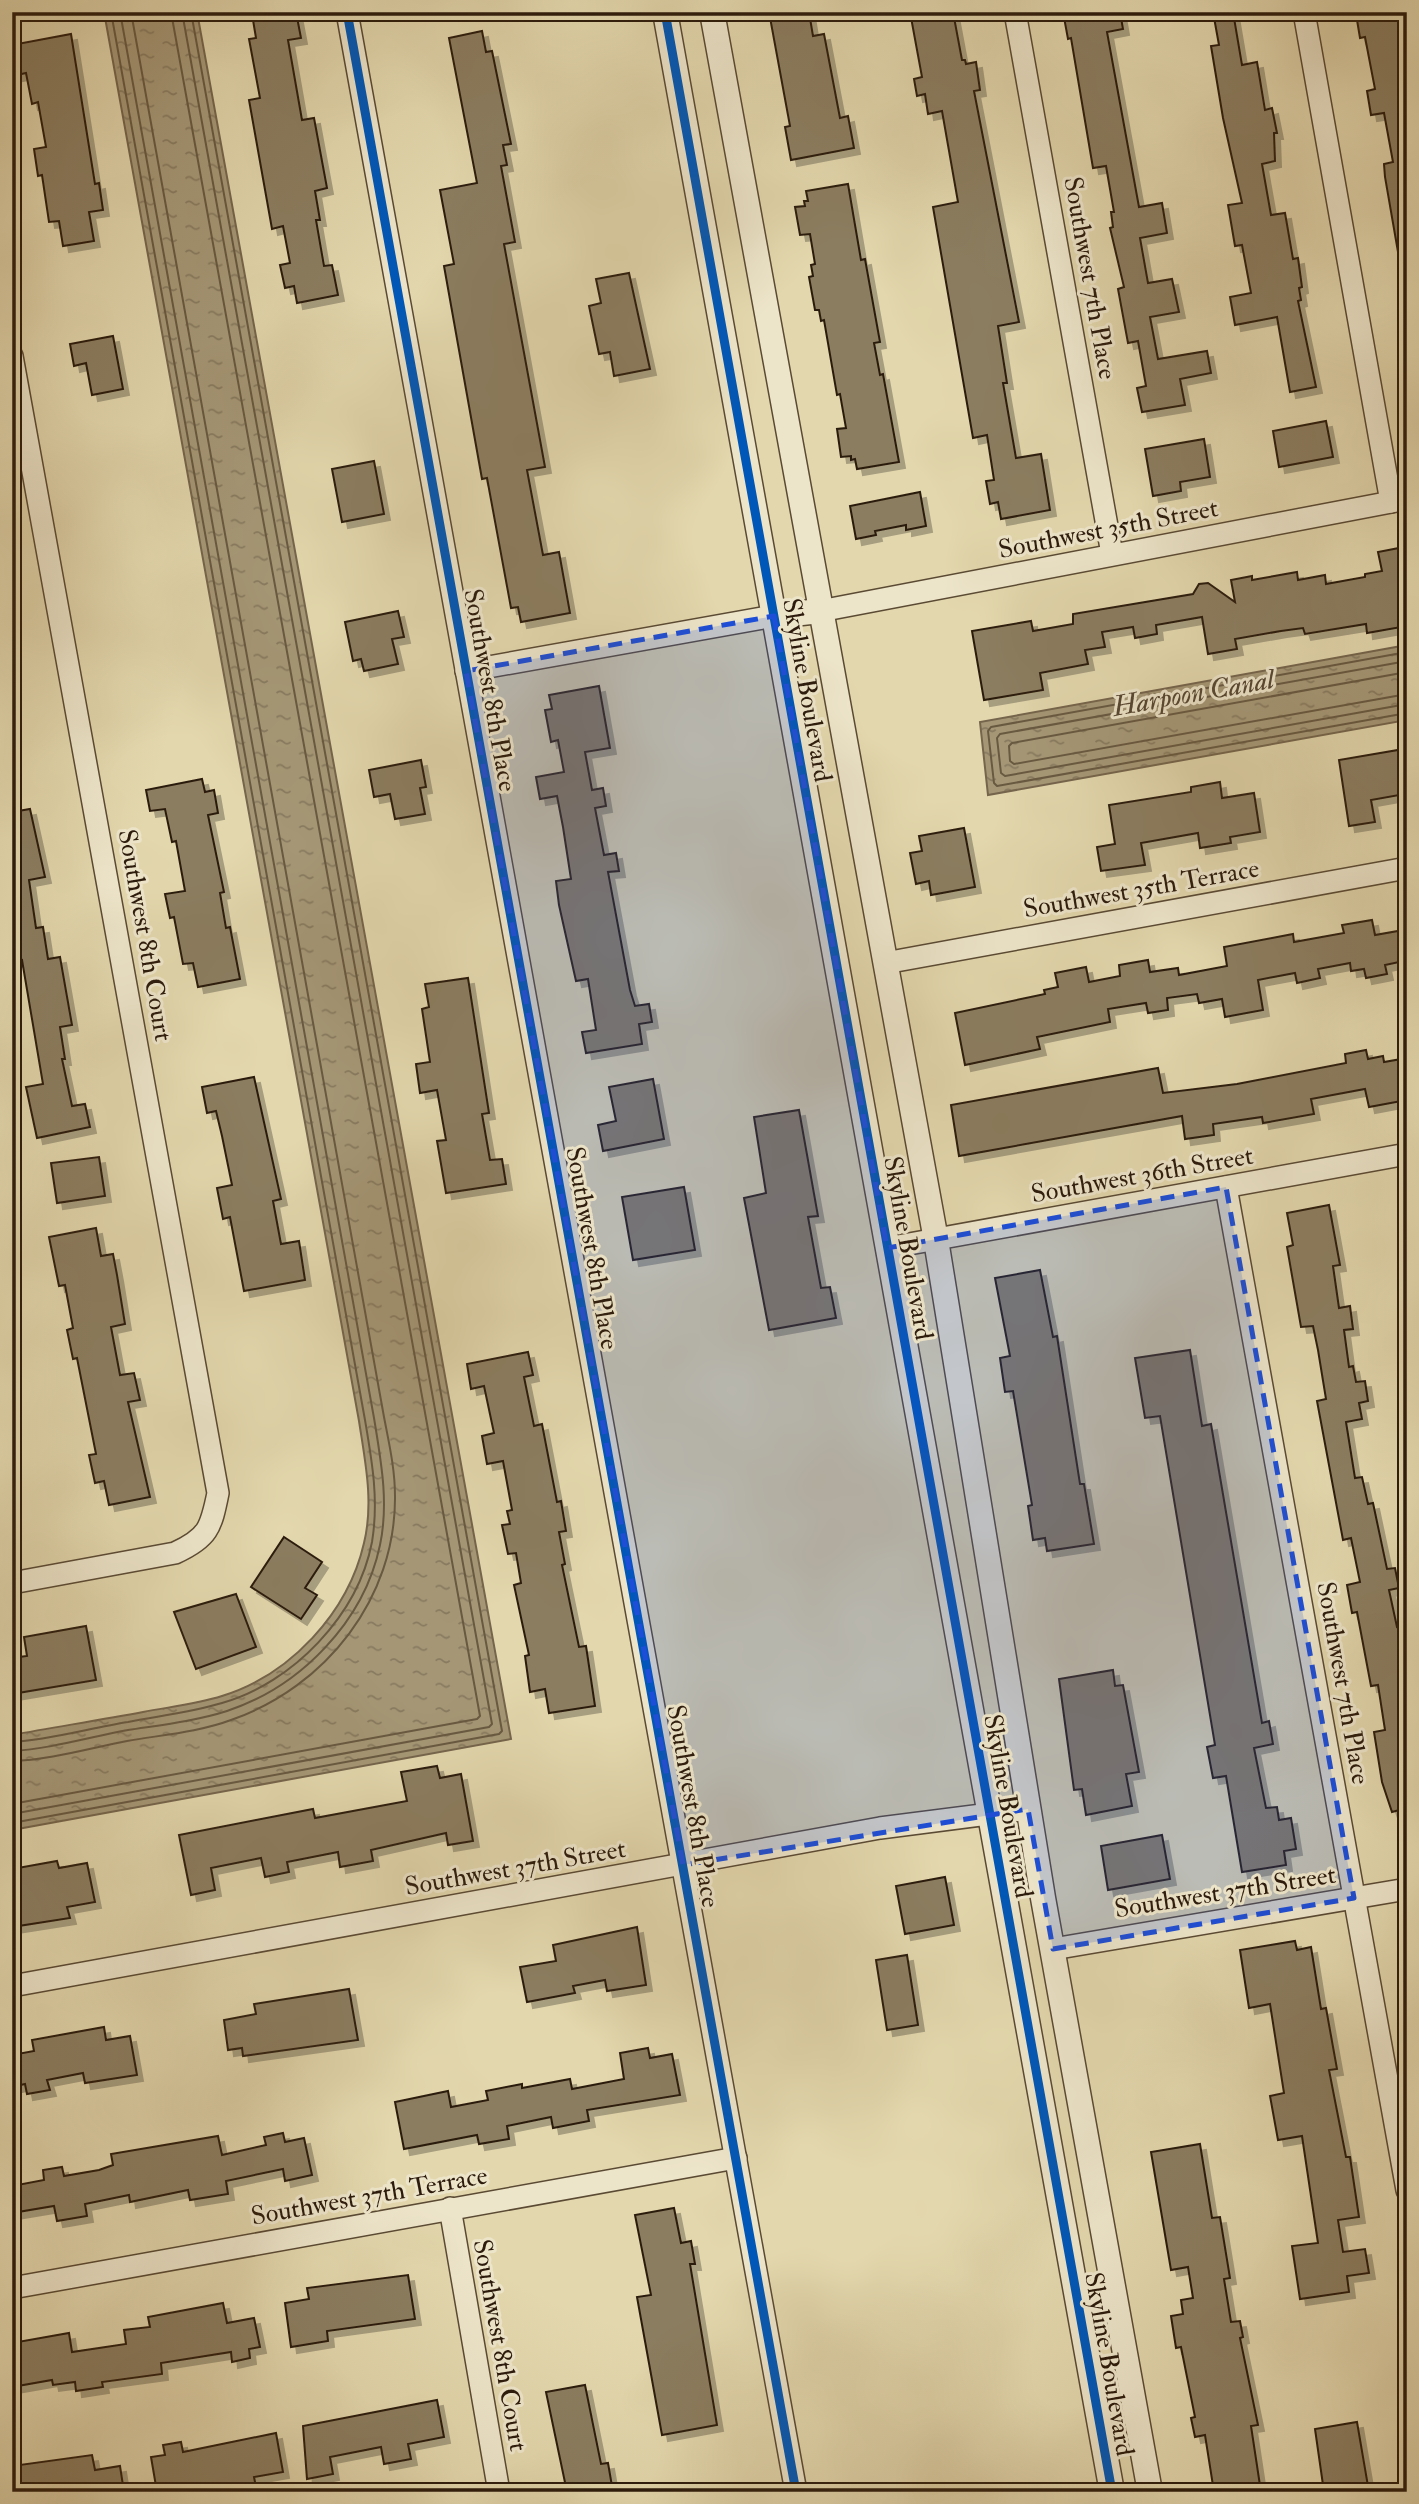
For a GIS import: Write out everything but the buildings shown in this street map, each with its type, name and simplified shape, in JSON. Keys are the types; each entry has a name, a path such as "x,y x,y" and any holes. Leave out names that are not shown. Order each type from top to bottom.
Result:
{"street":[{"name":"Southwest 8th Place","path":"347,12 796,2492"},
{"name":"Skyline Boulevard","path":"665,12 1112,2492"},
{"name":"Skyline Boulevard","path":"712,12 936,1240 1028,1809 1150,2492"},
{"name":"Southwest 7th Place","path":"1015,12 1112,554"},
{"path":"1304,12 1399,501"},
{"name":"Southwest 8th Court","path":"12,356 15,390 218,1493 212,1524 197,1543 176,1553 12,1583"},
{"name":"Southwest 35th Street","path":"820,611 1399,501"},
{"path":"466,671 774,616 820,611"},
{"name":"Southwest 35th Terrace","path":"885,963 1407,868"},
{"name":"Southwest 36th Street","path":"887,1248 1407,1154"},
{"name":"Southwest 7th Place","path":"1226,1187 1407,2190"},
{"name":"Southwest 37th Street","path":"12,1986 880,1828 1028,1809"},
{"name":"Southwest 37th Street","path":"1053,1949 1407,1889"},
{"name":"Southwest 37th Terrace","path":"12,2288 736,2158"},
{"name":"Southwest 8th Court","path":"450,2208 499,2492"}],"highlighted area":[{"path":"774,616 887,1248 1226,1187 1354,1898 1053,1949 1028,1809 683,1865 466,671"}],"water":[{"path":"104,12 197,12 511,1739 12,1830 12,1735 203,1701 247,1686 271,1673 293,1657 312,1638 345,1593 364,1543 368,1512 368,1482 359,1421"},
{"name":"Harpoon Canal","path":"1407,645 1407,720 988,795 980,722"}],"cycle path":[{"path":"347,12 796,2492"},
{"path":"665,12 1112,2492"}]}
